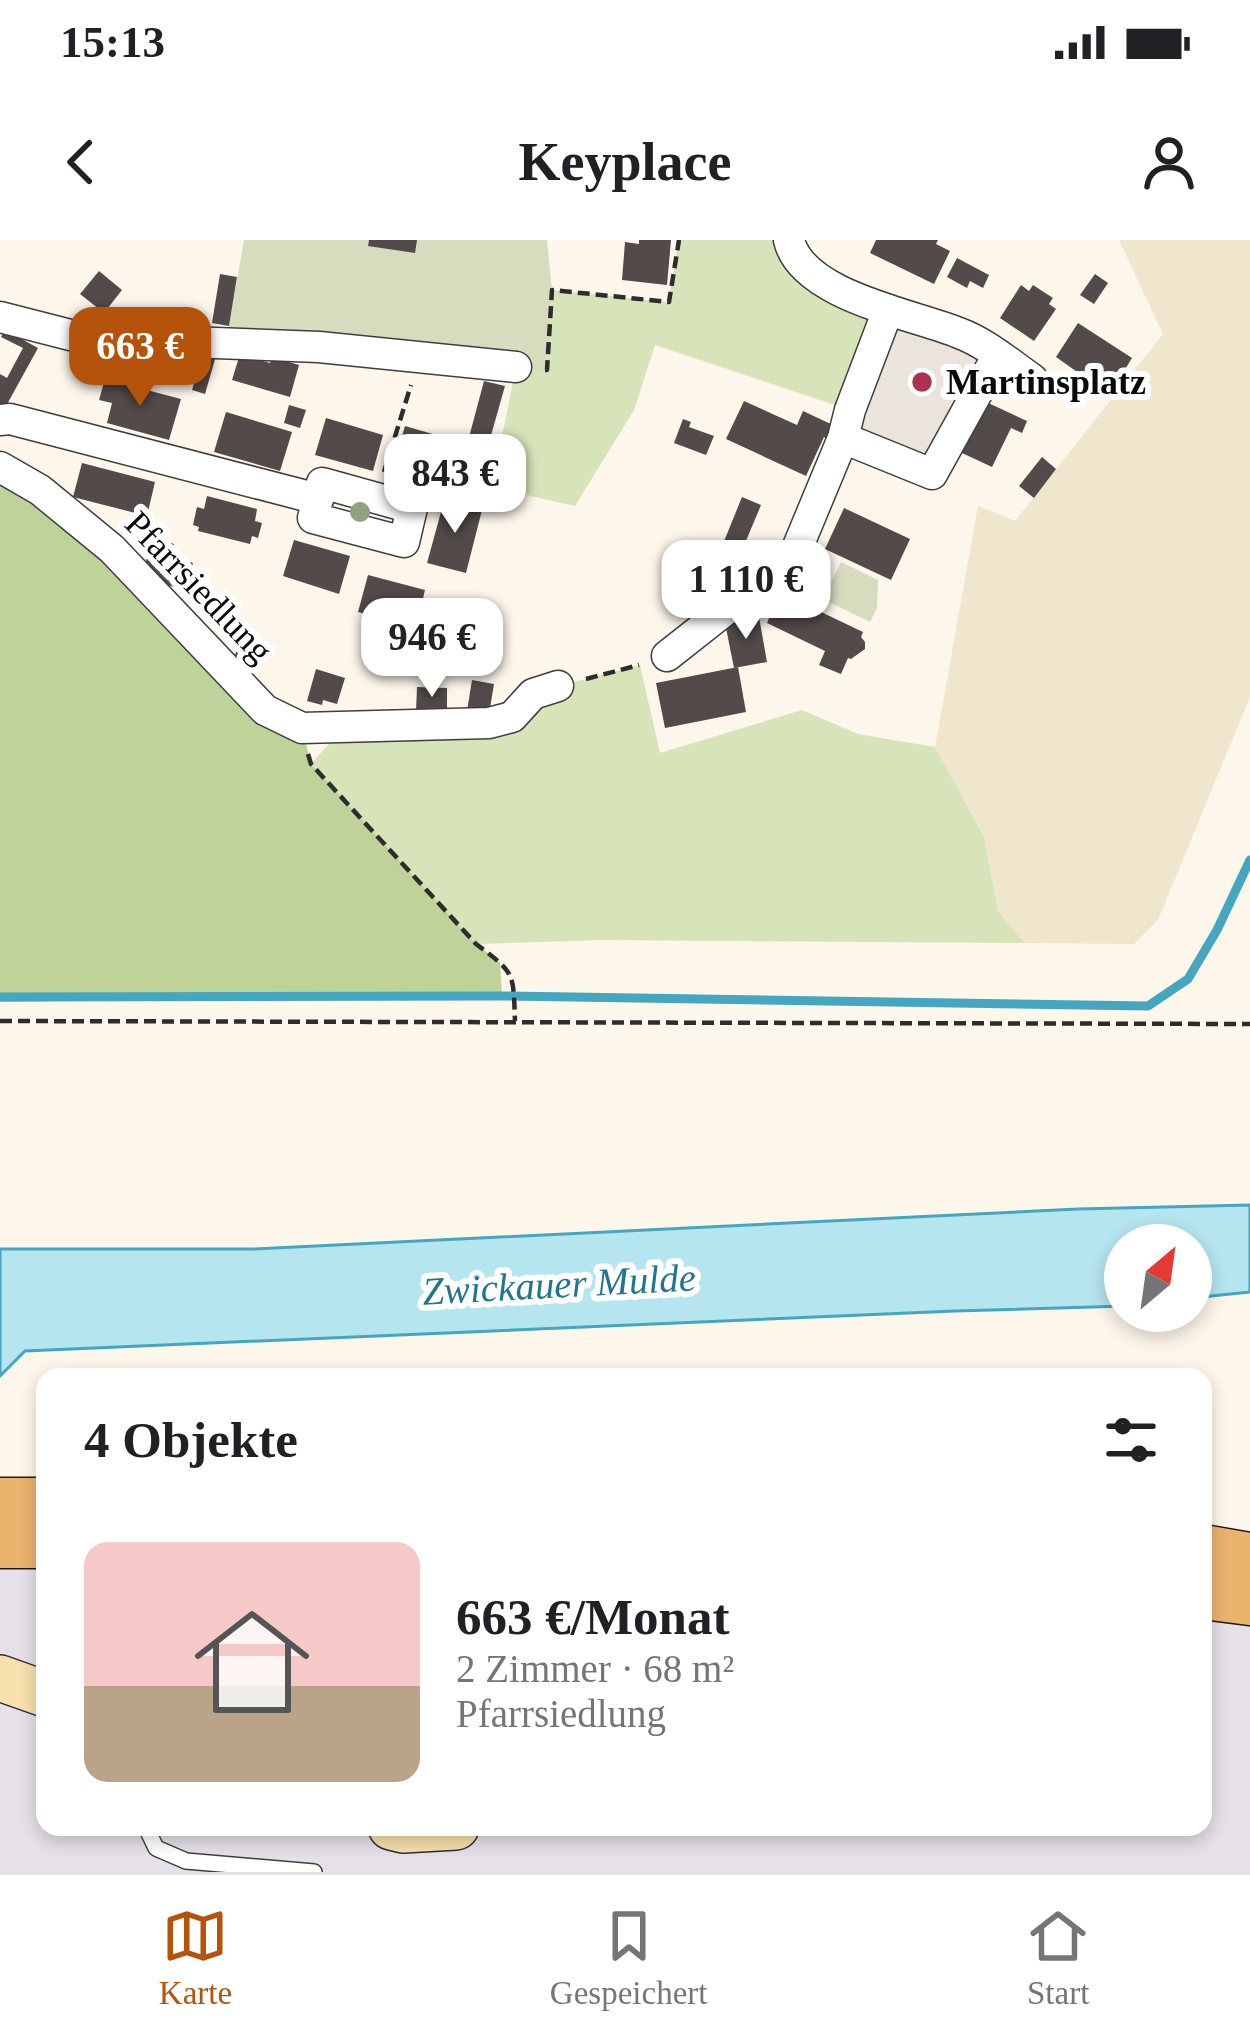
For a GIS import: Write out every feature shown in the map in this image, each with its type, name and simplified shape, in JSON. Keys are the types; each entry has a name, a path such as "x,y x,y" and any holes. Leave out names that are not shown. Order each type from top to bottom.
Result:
{"main road":[{"path":"0,1502 36,1502"},
{"path":"0,1544 36,1544"},
{"path":"1212,1552 1250,1558"},
{"path":"1212,1596 1250,1601"}],"street":[{"path":"791,245 818,280 888,310 963,334 1032,379"},
{"path":"667,656 794,556 888,310"},
{"path":"0,317 82,338 320,347 516,367"},
{"path":"843,437 932,474 998,355"},
{"name":"Pfarrsiedlung","path":"0,420 32,424 318,499"},
{"name":"Pfarrsiedlung","path":"0,467 40,490 112,549 265,710 302,728"},
{"name":"Pfarrsiedlung","path":"322,483 412,508 404,542 313,518 318,499 322,483"},
{"path":"302,728 489,723 512,717 533,694 558,686"},
{"path":"0,1678 36,1691"}],"lane":[{"path":"151,1836 157,1848 186,1861 314,1872"}],"path":[{"path":"516,367 547,370 552,290 669,302 679,240"},
{"path":"376,498 419,357"},
{"path":"558,686 667,656"},
{"path":"302,728 311,764 476,944 513,976 514,1021"},
{"path":"0,1021 1250,1024"}],"shaded area":[{"path":"1119,240 1250,240 1250,697 1158,920 1134,944 1025,943 998,912 984,835 935,747 978,506 1015,521 1163,334"},
{"name":"Martinsplatz","path":"888,310 998,355 932,474 843,438"},
{"path":"0,1560 36,1560 36,1836 1212,1836 1212,1614 1250,1619 1250,1872 0,1872"}],"green space":[{"path":"244,240 547,240 552,290 547,370 319,347 226,343"},
{"path":"679,240 789,240 888,310 850,410 655,345 634,410 575,506 492,487 516,367 547,369 552,290 668,302"},
{"path":"0,467 302,728 311,764 476,944 500,962 502,996 0,1002"},
{"path":"841,562 878,580 877,608 870,622 823,599"},
{"path":"640,665 660,753 802,710 858,734 935,747 984,836 998,911 1025,943 599,940 476,944 311,764 339,733 526,718 556,699 558,686"}],"water":[{"name":"Zwickauer Mulde","path":"1250,1205 1250,1292 1212,1296 1212,1224 1104,1224 1104,1307 25,1351 0,1376 0,1249 253,1249"}],"building":[{"path":"369,240 417,240 415,253 368,246"},
{"path":"639,240 671,240 667,285 622,280 625,242 639,244"},
{"path":"876,240 938,240 936,244 950,251 934,284 870,253"},
{"path":"957,258 989,275 983,288 970,281 967,288 947,277"},
{"path":"99,271 122,290 104,313 80,294"},
{"path":"220,274 237,277 229,326 212,323"},
{"path":"1095,274 1108,283 1094,304 1080,295"},
{"path":"1021,285 1029,291 1033,285 1053,298 1049,304 1056,309 1034,341 1000,318"},
{"path":"1078,323 1132,358 1111,392 1056,357"},
{"path":"5,330 38,348 0,417 0,374 7,378 23,348 1,337"},
{"path":"240,354 299,365 290,397 232,380"},
{"path":"200,355 215,359 205,394 192,390 195,380 181,376 186,358 198,361"},
{"path":"105,379 181,399 169,440 107,423 112,403 99,400"},
{"path":"484,381 505,386 488,446 468,441"},
{"path":"744,401 797,425 803,411 833,425 806,476 726,439"},
{"path":"986,402 1027,421 1022,433 1011,428 992,467 962,453"},
{"path":"289,405 306,410 300,428 284,423"},
{"path":"226,412 292,432 280,471 214,452"},
{"path":"326,418 383,435 373,471 315,455"},
{"path":"683,419 691,422 689,427 714,436 706,455 674,443"},
{"path":"405,426 467,444 456,481 394,463"},
{"path":"1042,457 1056,469 1034,498 1019,486"},
{"path":"82,463 155,482 147,516 73,497"},
{"path":"207,496 257,509 255,521 262,523 258,538 252,536 250,544 198,531 193,525 197,507 204,509"},
{"path":"742,497 761,505 743,548 759,554 751,575 716,561"},
{"path":"464,500 482,510 466,573 427,563 444,501 462,506"},
{"path":"844,508 910,539 891,580 825,549"},
{"path":"158,539 174,544 171,556 193,563 185,590 163,584 145,566 147,557 153,559"},
{"path":"294,540 350,556 339,594 283,576"},
{"path":"368,575 425,590 416,627 358,612"},
{"path":"778,596 863,632 865,649 848,658 841,674 819,665 825,651 767,623"},
{"path":"759,617 767,662 734,668 725,623"},
{"path":"241,634 256,638 248,663 234,659"},
{"path":"738,667 746,712 665,728 656,683"},
{"path":"316,669 345,678 337,704 307,701"},
{"path":"472,680 494,684 489,714 467,711"},
{"path":"417,687 447,688 447,713 416,711"}],"waterway":[{"path":"0,997 502,996 1148,1006 1188,979 1250,860"}],"place":[{"name":"Martinsplatz","path":"922,382"}]}
